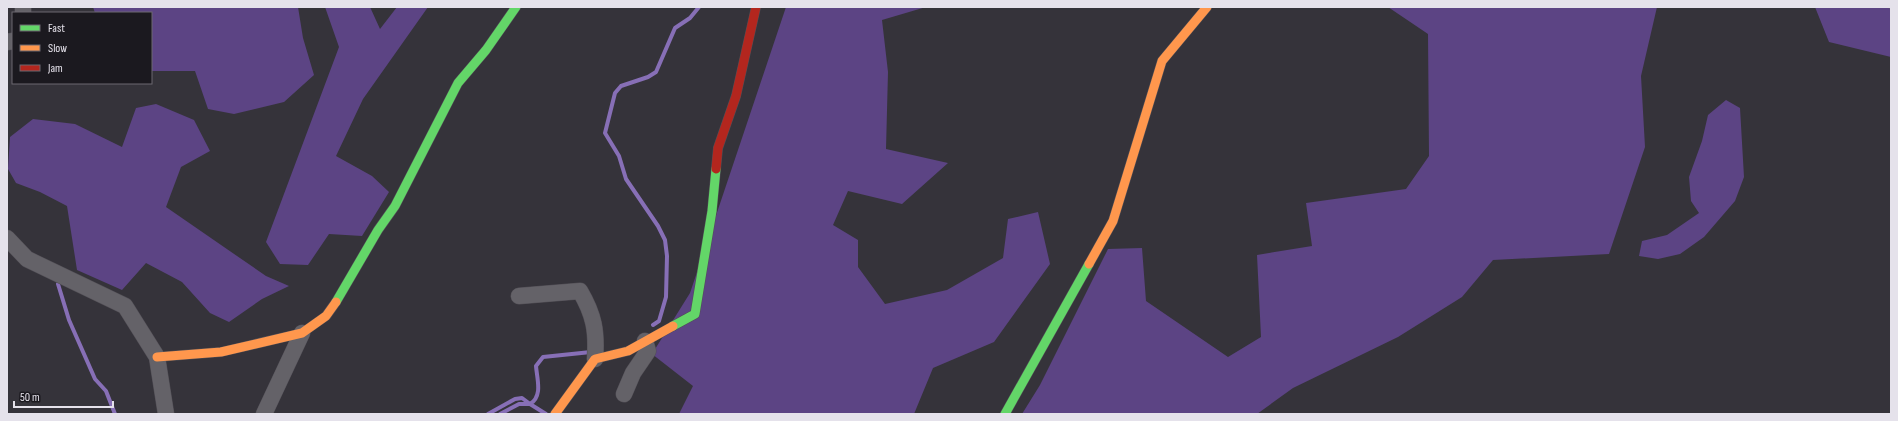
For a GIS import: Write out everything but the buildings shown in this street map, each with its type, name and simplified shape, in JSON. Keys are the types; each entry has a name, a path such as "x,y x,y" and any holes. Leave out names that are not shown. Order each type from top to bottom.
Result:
{"street":[{"path":"157,357 221,352 302,333 326,316 340,296 378,230 395,206 458,83 486,50 516,7"},
{"path":"595,354 628,351 695,314 712,211 718,148 736,96 756,7"},
{"path":"1005,414 1113,221 1162,61 1207,7"},
{"path":"7,238 27,259 125,306 157,357 166,414"},
{"path":"519,296 580,291 590,309 596,338 595,354 555,414"},
{"path":"264,414 302,333"},
{"path":"624,394 633,373 648,351 644,341"}],"shaded area":[{"path":"93,7 298,7 303,38 314,75 284,102 234,114 208,109 195,71 152,71 152,12 95,12"},
{"path":"325,7 370,7 380,29 397,7 428,7 363,99 336,156 372,176 389,192 362,236 329,234 308,265 280,264 266,242 339,47"},
{"path":"786,7 926,7 882,20 888,72 886,149 948,163 902,204 848,191 833,225 858,240 858,267 885,304 947,290 1003,258 1008,219 1038,212 1050,264 994,342 933,368 914,414 679,414 693,386 652,354 690,293"},
{"path":"1388,7 1657,7 1641,76 1645,147 1609,254 1493,260 1462,297 1398,337 1293,388 1257,414 1022,414 1040,385 1108,249 1142,248 1146,301 1228,357 1261,337 1257,255 1312,246 1306,203 1406,189 1429,156 1428,34"},
{"path":"1815,7 1891,7 1891,57 1829,42"},
{"path":"1726,100 1740,108 1744,177 1735,201 1704,237 1680,254 1658,259 1639,256 1642,241 1667,235 1699,213 1691,201 1689,177 1702,141 1708,115"},
{"path":"156,104 194,120 210,151 181,167 166,207 266,276 289,286 262,299 229,322 210,313 182,282 146,263 122,290 77,270 67,206 40,192 16,183 8,169 10,137 33,119 75,124 122,147 136,108"}],"waterway":[{"path":"653,325 659,321 666,297 667,256 665,240 658,226 626,179 619,156 605,133 615,93 621,86 648,77 656,72 675,28 690,18 699,7"},
{"path":"58,284 69,320 95,379 106,391 115,414"},
{"path":"546,414 530,404 537,397 538,392 536,366 543,357 591,352"},
{"path":"488,414 515,399 522,398 530,404"},
{"path":"500,414 519,404 530,404"}],"traffic: fast":[{"path":"336,302 378,230 395,206 458,83 486,50 516,7"},
{"path":"673,326 695,314 712,211 716,169"},
{"path":"1005,414 1089,264"}],"traffic: slow":[{"path":"1089,264 1113,221 1162,61 1207,7"},
{"path":"157,357 221,352 302,333 326,316 336,302"},
{"path":"555,414 595,359 628,351 673,326"}],"traffic: jam":[{"path":"716,169 718,148 736,96 756,7"}]}
